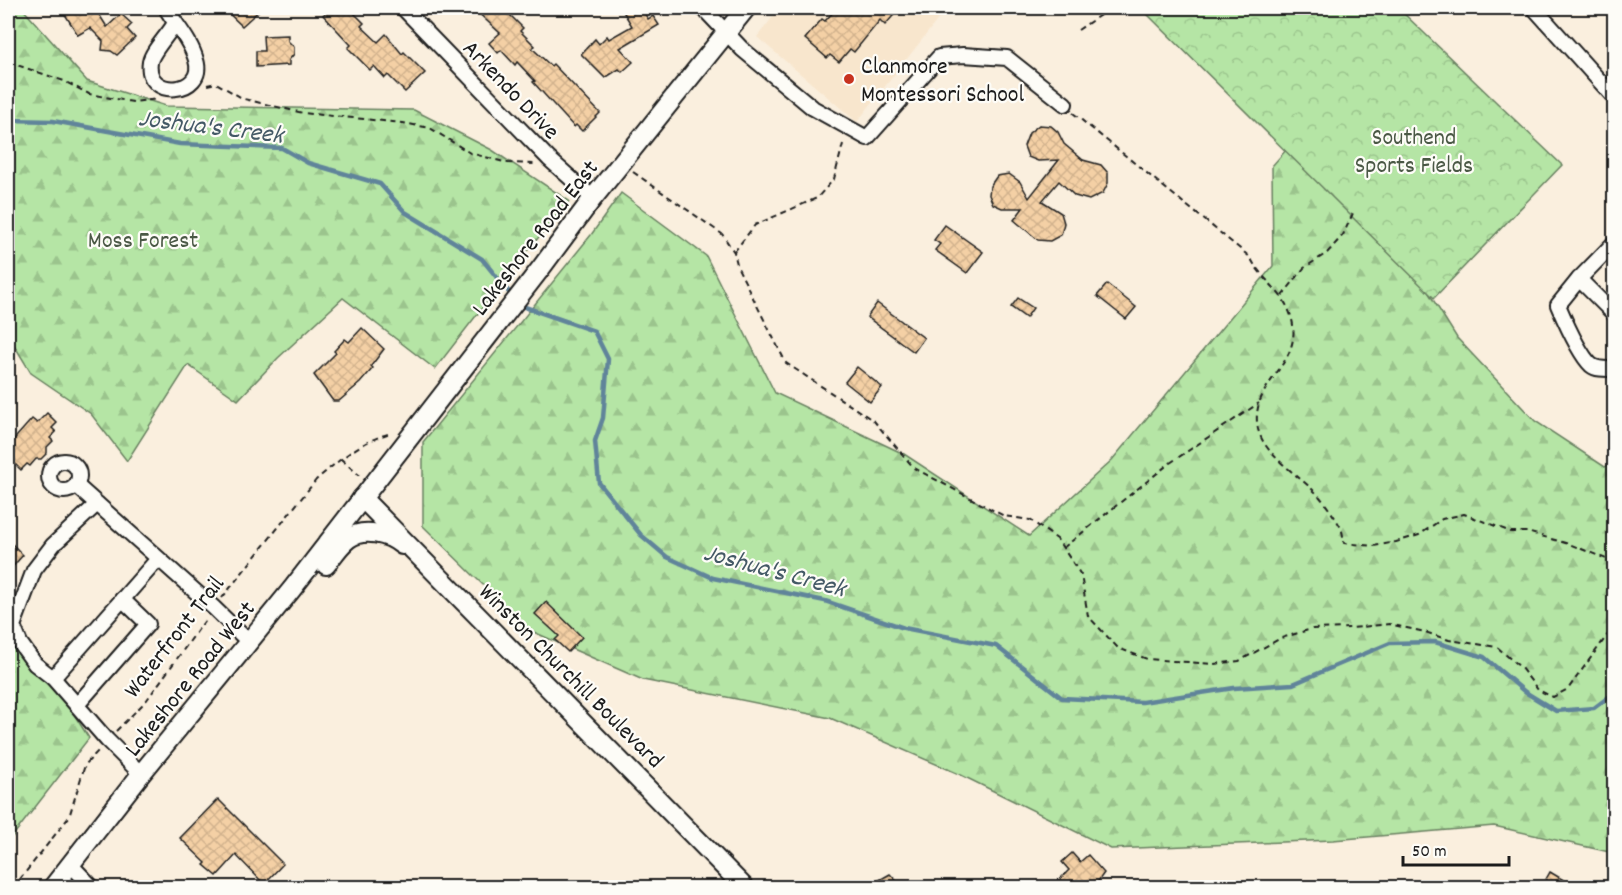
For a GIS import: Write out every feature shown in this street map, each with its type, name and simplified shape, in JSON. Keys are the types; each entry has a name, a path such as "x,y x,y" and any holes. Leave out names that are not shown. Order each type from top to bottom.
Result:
{"main road":[{"name":"Lakeshore Road East","path":"362,498 593,198 746,8"},
{"name":"Winston Churchill Boulevard","path":"362,498 746,888"},
{"name":"Lakeshore Road West","path":"52,888 141,774 292,589 362,498"},
{"path":"292,589 306,590 343,544 353,536 361,534 373,533 396,539 417,559 431,567"}],"street":[{"path":"166,8 194,53 197,68 194,77 187,85 172,89 157,83 150,64 152,55 175,23"},
{"name":"Arkendo Drive","path":"403,8 549,159 593,198"},
{"path":"703,8 725,33 813,108 867,138 939,57 963,55 1007,58 1065,104"},
{"path":"1534,8 1614,97"},
{"path":"1614,243 1579,279 1558,305 1566,325 1591,365 1602,369 1614,369"},
{"path":"1579,279 1614,314"},
{"path":"76,485 249,642"},
{"path":"97,504 54,545 34,570 13,626 20,643 35,664 53,678 107,740 141,774"},
{"path":"53,678 158,559"},
{"path":"76,705 148,624 122,599"},
{"path":"70,864 93,888"}],"path":[{"path":"1078,30 1109,9"},
{"path":"8,62 64,81 89,94 133,102 156,99"},
{"path":"201,88 216,83 244,99 303,113 430,128 470,153 508,163 543,165"},
{"path":"1065,104 1250,257 1257,272 1282,296 1291,318 1293,345 1287,360 1263,391 1258,429 1265,442 1285,466 1321,497 1341,527 1344,543 1373,546 1396,542 1419,535 1442,519 1464,514 1511,532 1527,531 1569,544 1614,562"},
{"path":"734,252 755,225 817,198 834,180 848,129"},
{"path":"621,163 722,234 734,252 738,268 786,363 874,421 914,468 1004,516 1030,520 1057,539 1081,575 1088,616 1118,648 1147,659 1214,664 1239,662 1281,638 1312,629 1389,624 1449,640 1497,647 1521,668 1538,690 1553,697 1568,689 1614,626"},
{"path":"1282,296 1304,268 1327,253 1343,235 1353,213"},
{"path":"1063,548 1170,463 1260,402"},
{"name":"Waterfront Trail","path":"13,888 69,817 86,765 146,701 214,608 316,480 362,444 391,433"},
{"path":"341,459 361,477"}],"shaded area":[{"name":"Clanmore Montessori School","path":"780,8 947,8 857,122 757,37"}],"green space":[{"name":"Moss Forest","path":"8,8 22,8 87,81 166,106 414,110 492,150 569,201 513,268 435,369 343,298 278,358 238,400 188,365 127,461 91,414 31,373 8,335"},
{"name":"Southend Sports Fields","path":"1141,8 1398,8 1562,165 1434,298"},
{"path":"1286,150 1407,258 1457,338 1535,421 1605,467 1614,461 1614,853 1494,826 1333,840 1111,849 959,774 830,718 643,680 529,630 423,526 423,442 591,235 621,193 706,256 775,393 904,454 1029,536 1112,460 1273,266 1272,166"},
{"path":"8,611 89,738 8,842"}],"building":[{"path":"61,8 95,8 107,27 121,14 132,24 127,29 135,38 117,55 111,51 102,50 103,41 90,28 78,35"},
{"path":"223,8 262,8 242,26"},
{"path":"331,8 349,8 364,23 361,26 378,42 386,34 402,54 404,52 425,73 405,92 388,75 385,78 374,66 370,70 348,48 351,45 323,15"},
{"path":"473,8 503,8 523,28 520,31 535,46 532,48 551,66 553,64 600,113 582,131 576,125 574,127 517,62 515,65 501,50 498,53 489,43 500,33"},
{"path":"621,8 641,8 648,19 653,16 659,25 620,48 633,62 622,72 619,69 605,78 581,54 595,39 599,44 607,36 609,39 632,26"},
{"path":"837,8 900,8 885,25 880,20 854,52 850,49 839,62 830,55 827,58 805,39 822,19 825,21"},
{"path":"288,35 288,41 294,47 294,54 289,60 289,65 256,67 256,51 264,51 263,36"},
{"path":"1039,125 1051,126 1058,132 1064,144 1083,160 1101,165 1108,173 1108,183 1103,193 1089,200 1075,196 1059,181 1042,201 1061,213 1064,223 1061,235 1050,241 1038,240 1014,220 1023,208 1002,208 993,204 989,195 990,186 997,176 1009,174 1020,182 1029,198 1059,160 1038,161 1028,157 1024,146 1029,133"},
{"path":"945,225 983,252 967,273 935,250 940,244 934,240"},
{"path":"1107,284 1136,307 1126,319 1097,296"},
{"path":"1018,298 1033,308 1026,318 1011,307"},
{"path":"877,303 924,338 914,352 867,317"},
{"path":"362,328 384,349 371,366 373,368 360,383 339,401 333,401 314,375 336,353 334,351 345,339 349,342"},
{"path":"857,367 882,387 870,402 845,382"},
{"path":"47,413 57,423 52,428 56,432 50,438 53,441 41,459 36,459 30,466 27,464 21,470 8,457 8,446 32,419 37,423"},
{"path":"8,540 23,555 8,572"},
{"path":"546,602 582,637 568,652 555,640 559,636 535,614"},
{"path":"218,799 283,864 264,884 236,855 217,876 180,838"},
{"path":"1072,853 1080,862 1088,855 1104,873 1093,888 1051,888 1069,870 1062,862"},
{"path":"1550,872 1577,888 1541,888"},
{"path":"890,874 903,888 865,888"}],"waterway":[{"name":"Joshua's Creek","path":"8,120 53,121 180,144 282,148 308,163 380,184 405,212 482,259 512,296"},
{"name":"Joshua's Creek","path":"519,305 594,331 608,359 603,418 595,441 599,483 641,535 667,557 713,578 825,601 904,628 996,646 1062,698 1142,702 1234,688 1293,684 1390,643 1435,642 1484,657 1525,692 1556,711 1594,708 1614,693"}],"place":[{"name":"Clanmore Montessori School","path":"849,79"}]}
